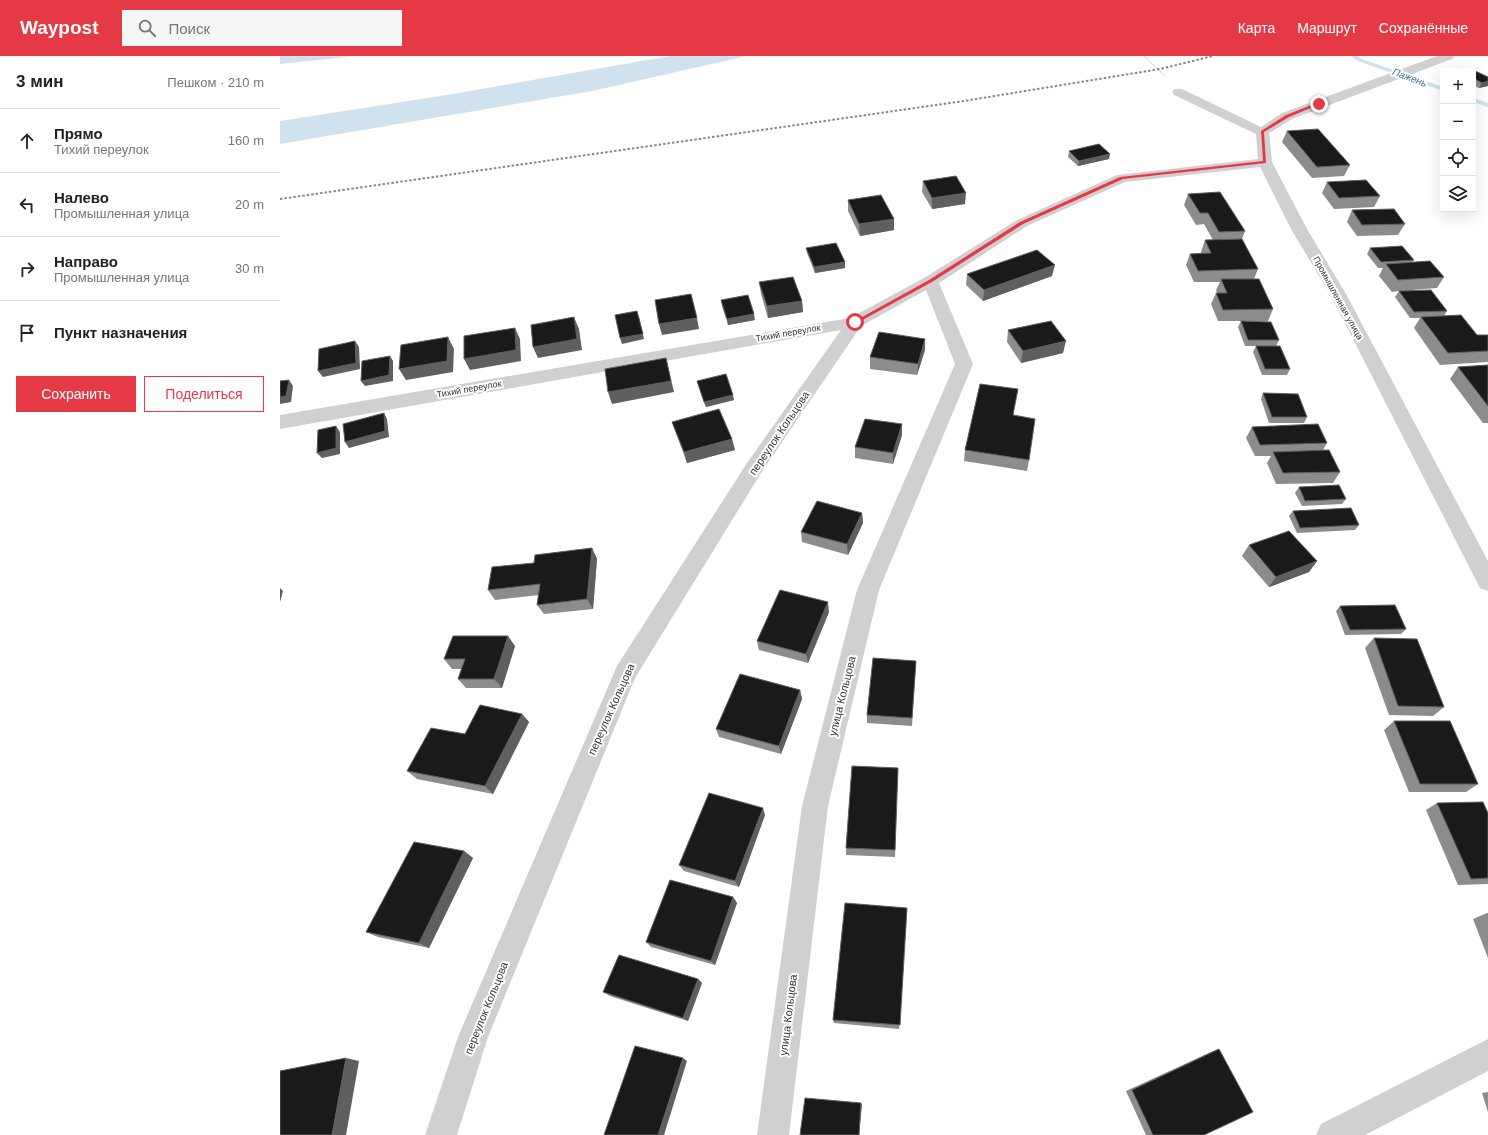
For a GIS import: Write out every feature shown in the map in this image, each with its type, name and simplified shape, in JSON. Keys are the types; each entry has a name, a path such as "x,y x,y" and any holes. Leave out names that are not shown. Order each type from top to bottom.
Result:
{"street":[{"path":"1178,92 1262,132 1287,116 1388,80 1448,56"},
{"name":"Промышленная улица","path":"1262,132 1265,162 1298,229 1338,294 1488,582"},
{"name":"Тихий переулок","path":"280,422 855,322 930,281 1022,223 1122,178 1265,162"},
{"name":"улица Кольцова","path":"773,1135 815,806 866,598 964,364 930,281"},
{"name":"переулок Кольцова","path":"441,1135 473,1037 625,673 754,468 855,322"},
{"path":"1332,1135 1488,1054"}],"path":[{"path":"1144,56 1160,70 1178,92"}],"water":[{"path":"280,56 356,56 280,64"},
{"path":"670,56 747,56 592,91 280,144 280,121 453,94"}],"building":[{"path":"1476,71 1488,77 1488,81 1482,83 1476,80"},
{"path":"1318,129 1350,165 1317,167 1287,131"},
{"path":"1099,144 1110,154 1079,161 1069,151"},
{"path":"956,176 966,193 932,198 923,181"},
{"path":"1366,180 1380,196 1339,198 1327,182"},
{"path":"1220,192 1245,231 1219,232 1208,213 1200,213 1188,194"},
{"path":"881,195 894,219 859,224 848,200"},
{"path":"1394,209 1405,224 1362,225 1352,210"},
{"path":"1242,239 1258,269 1198,271 1190,254 1211,253 1205,240"},
{"path":"836,243 845,262 814,267 806,248"},
{"path":"1402,246 1414,260 1381,262 1370,248"},
{"path":"1037,250 1055,265 984,290 967,274"},
{"path":"1430,261 1444,277 1398,280 1386,264"},
{"path":"793,277 802,301 767,306 759,282"},
{"path":"1221,279 1259,279 1273,309 1223,310 1216,293 1227,293"},
{"path":"1431,290 1447,311 1414,312 1399,291"},
{"path":"691,294 697,318 659,324 655,300"},
{"path":"748,295 754,314 727,319 721,300"},
{"path":"637,311 643,334 620,338 615,315"},
{"path":"1461,315 1477,335 1488,335 1488,351 1448,353 1421,317"},
{"path":"574,317 577,339 533,347 531,325"},
{"path":"1051,321 1066,341 1023,351 1008,330"},
{"path":"1241,321 1271,322 1279,340 1248,340"},
{"path":"515,328 516,350 464,359 464,336"},
{"path":"879,332 925,339 918,364 870,357"},
{"path":"448,337 447,361 399,369 401,345"},
{"path":"355,341 356,363 318,371 319,349"},
{"path":"1256,346 1280,346 1290,369 1265,369"},
{"path":"390,356 389,375 361,381 362,361"},
{"path":"666,358 671,381 608,392 605,369"},
{"path":"1488,365 1488,406 1458,367"},
{"path":"726,374 733,395 704,402 697,381"},
{"path":"289,380 286,396 280,397 280,381"},
{"path":"980,384 1018,389 1013,415 1035,419 1029,460 965,450"},
{"path":"1263,393 1298,394 1307,417 1272,417"},
{"path":"719,409 732,439 684,452 672,422"},
{"path":"384,413 385,431 345,442 343,424"},
{"path":"865,419 902,424 893,453 855,447"},
{"path":"1318,424 1327,443 1260,445 1252,427"},
{"path":"336,426 336,448 317,453 318,430"},
{"path":"1329,450 1340,472 1283,473 1273,452"},
{"path":"1339,485 1346,499 1305,501 1299,487"},
{"path":"817,501 862,513 847,544 801,532"},
{"path":"1351,508 1359,525 1300,528 1293,511"},
{"path":"1289,531 1317,561 1276,577 1249,545"},
{"path":"592,548 587,599 537,605 540,584 488,590 492,567 534,563 535,555"},
{"path":"780,590 828,602 806,654 757,641"},
{"path":"1395,605 1406,629 1350,630 1340,606"},
{"path":"453,636 508,636 494,679 458,679 465,659 444,659"},
{"path":"1374,638 1417,639 1444,707 1398,706"},
{"path":"873,658 916,661 912,718 867,715"},
{"path":"740,674 800,690 779,746 716,729"},
{"path":"480,705 522,714 485,786 407,771 431,728 465,734"},
{"path":"1394,721 1450,721 1478,784 1420,784"},
{"path":"852,766 898,768 895,850 846,848"},
{"path":"709,793 763,808 735,881 679,865"},
{"path":"1483,802 1488,813 1488,878 1471,879 1437,803"},
{"path":"414,842 464,851 419,943 366,932"},
{"path":"670,880 733,897 711,961 646,942"},
{"path":"845,903 907,908 900,1025 833,1020"},
{"path":"619,955 698,979 683,1018 603,992"},
{"path":"635,1046 683,1058 658,1135 604,1135"},
{"path":"1219,1049 1253,1112 1204,1135 1153,1135 1132,1090"},
{"path":"346,1058 332,1135 280,1135 280,1071"},
{"path":"805,1098 861,1103 859,1135 800,1135"}],"waterway":[{"name":"Пажень","path":"1354,56 1360,60 1440,88"},
{"name":"Пажень","path":"1476,101 1488,105"}],"railway":[{"path":"280,199 964,101 1160,69 1213,56"}],"route":[{"path":"855,322 930,281 1022,223 1122,178 1265,162 1262,132 1287,116 1319,104"}]}
